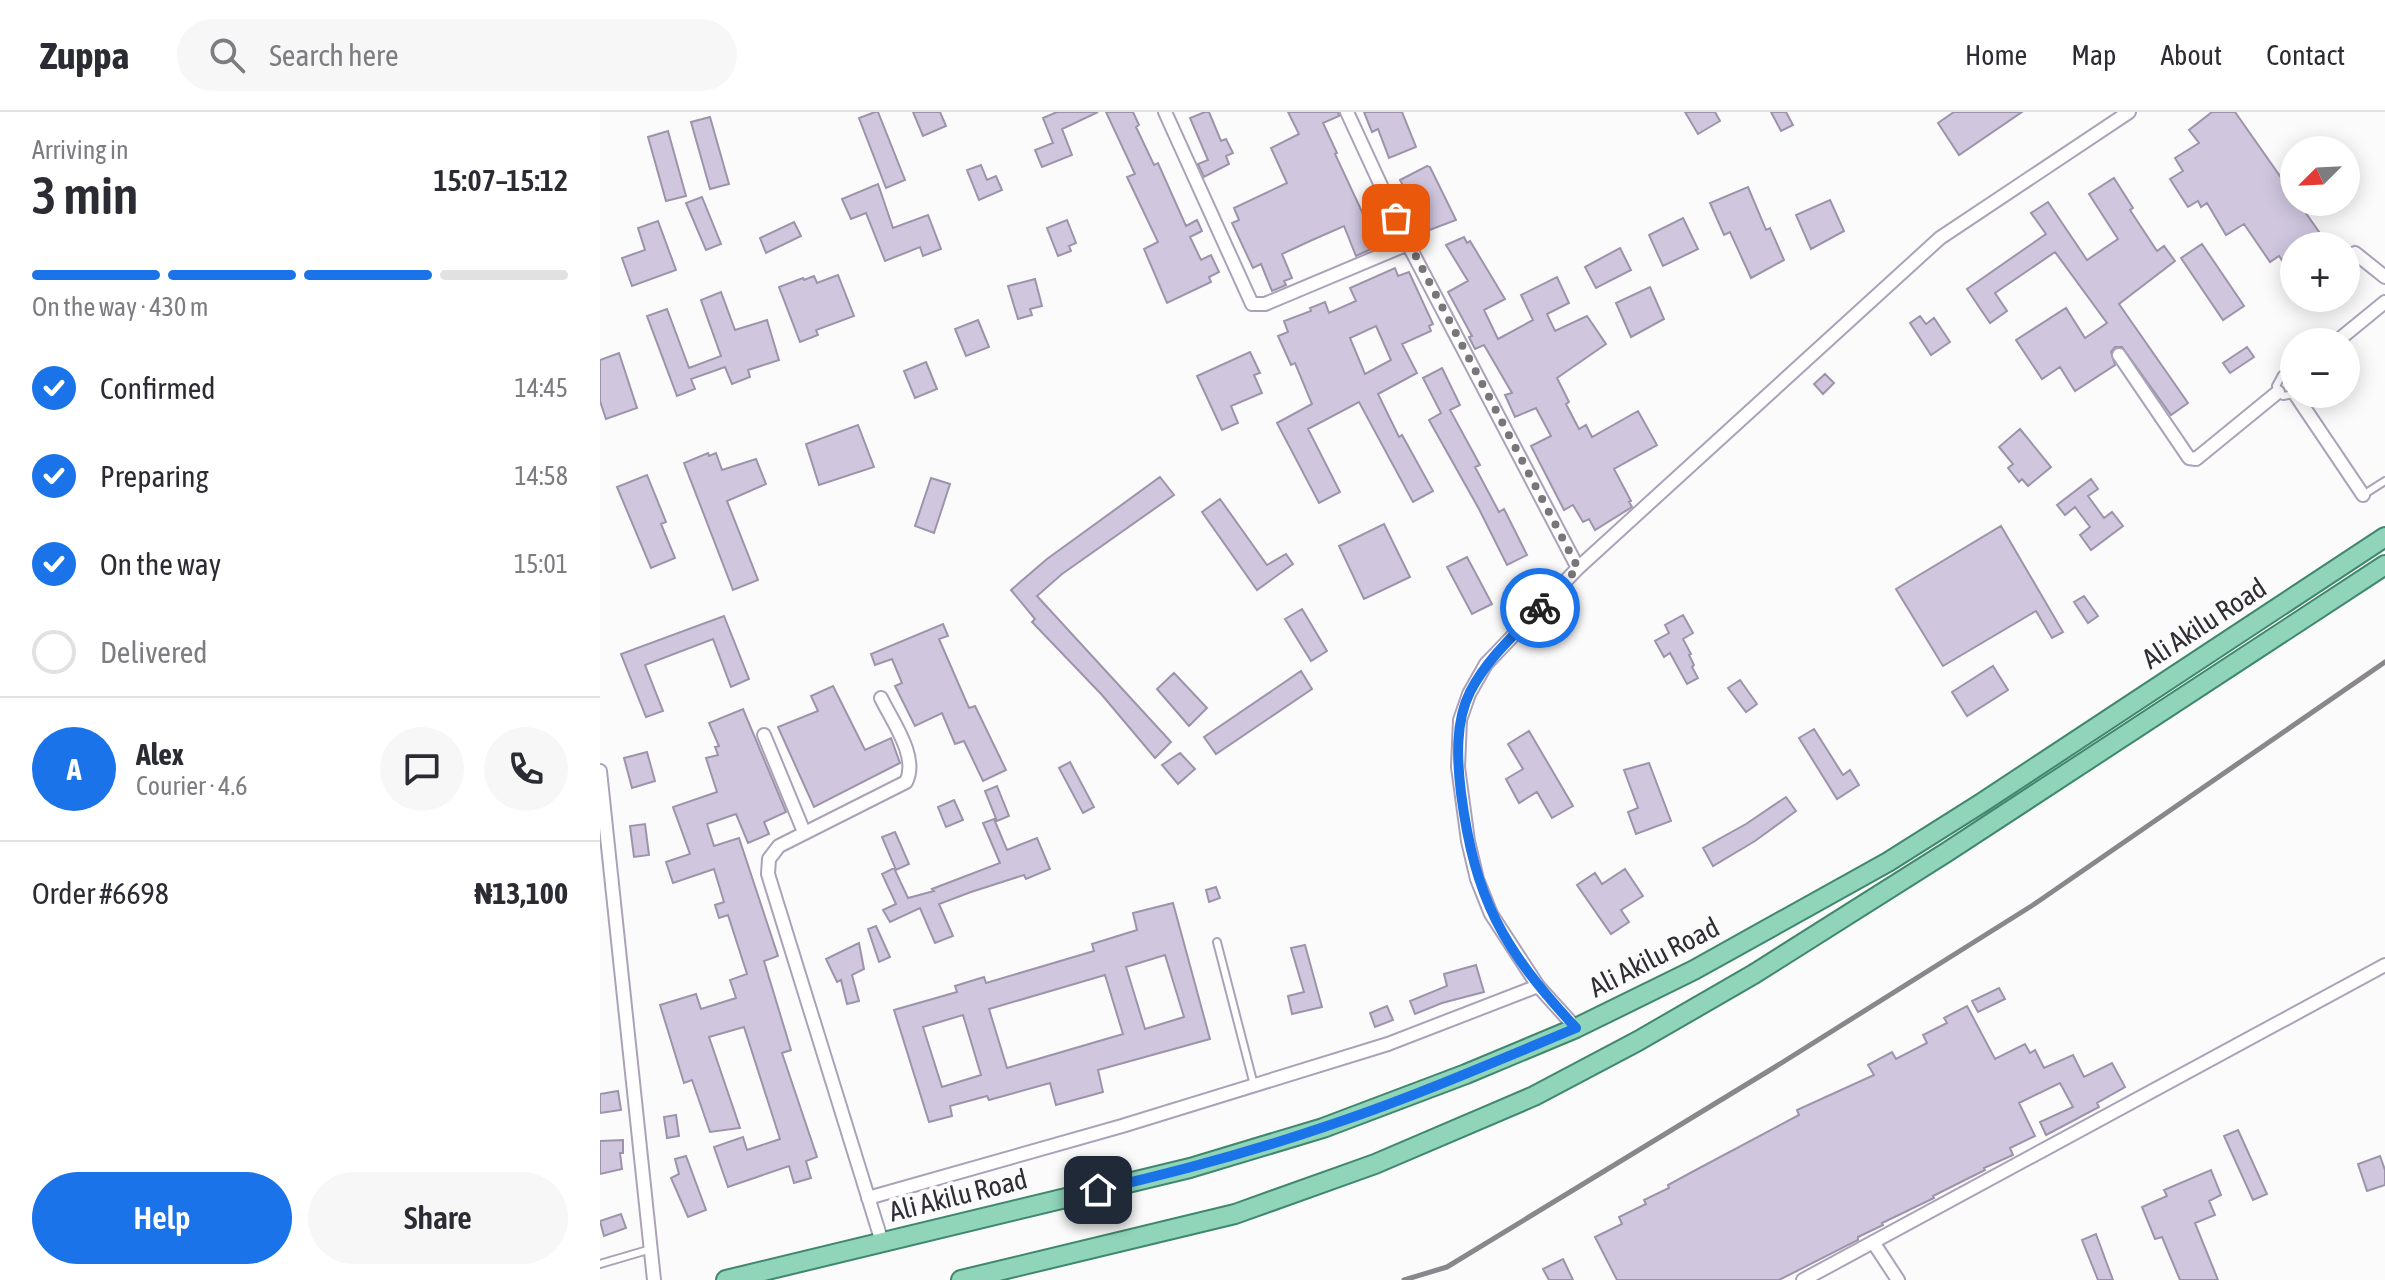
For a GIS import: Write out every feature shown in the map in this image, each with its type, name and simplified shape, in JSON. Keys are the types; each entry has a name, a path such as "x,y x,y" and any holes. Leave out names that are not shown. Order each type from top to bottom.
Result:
{"main road":[{"name":"Ali Akilu Road","path":"726,1280 1190,1168 1308,1132 1466,1074 1576,1028 1694,970 1888,862 2385,537"},
{"name":"Ali Akilu Road","path":"961,1280 1235,1214 1375,1164 1534,1096 1754,974 1947,852 2385,565"}],"street":[{"path":"1165,112 1252,304 1265,304 1408,244"},
{"path":"1347,112 1408,244 1578,568"},
{"path":"1576,1028 1538,986 1491,914 1477,879 1468,841 1458,767 1460,720 1469,694 1486,664 1578,568 1940,238 2129,112"},
{"path":"2360,257 2385,277"},
{"path":"2353,328 2385,302"},
{"path":"2119,355 2189,458 2196,459 2278,392"},
{"path":"2304,408 2363,495"},
{"path":"881,698 909,758 911,772 906,782 779,846 769,859 768,874 882,1242"},
{"path":"764,735 804,832"},
{"path":"600,771 654,1280"},
{"path":"1803,1280 2385,965"},
{"path":"868,1198 1388,1044 1538,986"},
{"path":"1873,1242 1898,1280"}],"lane":[{"path":"2278,392 2277,380 2280,377"},
{"path":"2363,495 2385,481"},
{"path":"1217,942 1254,1085"},
{"path":"600,1264 651,1249"}],"building":[{"path":"878,112 905,180 886,188 859,118"},
{"path":"913,112 940,112 946,126 923,136"},
{"path":"1057,112 1098,112 1062,129 1072,155 1042,167 1035,150 1053,143 1043,118"},
{"path":"1106,112 1133,112 1139,125 1136,127 1154,165 1158,163 1186,226 1197,220 1202,231 1190,237 1201,260 1211,255 1219,272 1209,277 1211,282 1167,303 1144,249 1158,242 1127,177 1135,174"},
{"path":"1209,112 1221,141 1226,139 1233,153 1226,156 1229,164 1204,177 1198,164 1208,160 1190,118"},
{"path":"1288,112 1338,112 1339,116 1323,123 1378,246 1356,256 1344,226 1282,254 1292,278 1284,281 1286,285 1272,291 1261,264 1253,268 1232,223 1239,220 1234,208 1287,183 1271,148 1299,134"},
{"path":"1364,112 1402,112 1416,147 1389,158 1378,129 1372,132"},
{"path":"1685,112 1715,112 1720,121 1698,134"},
{"path":"1771,112 1786,112 1793,125 1781,131"},
{"path":"1954,112 2022,112 1959,155 1938,123"},
{"path":"2212,112 2235,112 2280,176 2280,216 2308,216 2319,232 2280,232 2280,257 2270,262 2244,224 2226,235 2207,203 2201,207 2198,201 2188,207 2170,179 2183,171 2175,158 2199,143 2189,130"},
{"path":"710,117 729,184 710,189 691,122"},
{"path":"668,131 686,196 666,201 648,137"},
{"path":"981,165 987,180 996,176 1002,190 979,200 967,170"},
{"path":"1427,166 1456,220 1427,231 1400,180"},
{"path":"2114,178 2133,208 2130,210 2157,251 2164,246 2175,261 2119,304 2188,403 2171,415 2122,347 2115,347 2111,352 2115,365 2075,391 2060,367 2042,379 2016,340 2066,308 2085,338 2107,323 2055,252 1995,293 2007,311 1990,323 1967,289 2046,234 2031,213 2048,202 2087,260 2118,239 2089,194"},
{"path":"878,184 893,228 928,215 941,249 923,256 920,247 885,261 866,213 851,219 842,199"},
{"path":"1748,187 1766,230 1770,228 1784,260 1751,278 1730,232 1724,235 1710,203"},
{"path":"702,197 721,244 706,250 686,203"},
{"path":"1830,200 1844,231 1811,249 1796,215"},
{"path":"1683,218 1698,249 1663,266 1649,235"},
{"path":"1067,220 1076,243 1069,246 1071,251 1058,256 1047,228"},
{"path":"658,221 676,270 632,286 622,258 645,250 638,228"},
{"path":"794,222 801,236 766,253 760,238"},
{"path":"1464,237 1467,243 1470,241 1505,299 1484,310 1498,339 1533,320 1521,295 1557,277 1569,303 1547,314 1555,331 1587,316 1606,344 1557,378 1579,429 1586,425 1592,437 1638,411 1657,445 1614,469 1632,507 1595,530 1589,519 1583,522 1573,505 1564,510 1531,446 1551,436 1536,408 1515,417 1505,395 1512,393 1484,345 1475,349 1469,337 1472,336 1448,292 1468,281 1446,245"},
{"path":"2202,244 2244,306 2223,320 2181,258"},
{"path":"1620,248 1631,270 1596,288 1585,267"},
{"path":"1395,268 1398,276 1409,272 1433,324 1429,326 1431,331 1402,344 1417,373 1378,394 1399,437 1402,435 1433,491 1413,502 1359,402 1308,429 1340,492 1319,503 1277,423 1312,404 1295,363 1291,365 1278,336 1288,332 1284,321 1325,302 1329,313 1356,301 1350,288","holes":["1376,326 1391,360 1365,374 1350,338"]},
{"path":"838,275 854,316 816,330 818,335 800,342 779,287 803,278 814,276 817,283"},
{"path":"1035,279 1042,306 1030,309 1032,315 1018,319 1008,286"},
{"path":"1650,287 1664,319 1631,337 1616,303"},
{"path":"721,292 735,330 767,320 779,360 748,370 750,377 732,384 725,367 691,379 695,389 677,396 647,316 667,309 689,368 721,356 701,300"},
{"path":"1920,316 1926,324 1934,318 1950,342 1931,355 1910,323"},
{"path":"978,320 989,347 966,356 955,329"},
{"path":"2247,347 2254,357 2230,373 2223,363"},
{"path":"1250,352 1260,373 1254,375 1262,393 1231,406 1238,423 1222,430 1197,376"},
{"path":"619,353 637,408 606,419 600,401 600,360"},
{"path":"926,362 937,389 915,398 904,371"},
{"path":"1442,368 1460,405 1450,410 1480,465 1475,467 1499,512 1504,509 1527,555 1507,565 1429,420 1441,413 1423,378"},
{"path":"1825,374 1834,383 1823,394 1814,384"},
{"path":"858,425 874,467 819,485 806,444"},
{"path":"2020,429 2051,467 2028,486 2022,479 2019,482 2008,468 2013,464 1999,447"},
{"path":"708,453 709,456 716,453 722,470 756,459 766,484 727,501 758,580 733,590 684,463"},
{"path":"647,475 666,522 661,524 675,558 651,568 617,487"},
{"path":"1160,477 1174,495 1062,574 1037,596 1171,742 1155,758 1102,695 1032,622 1035,619 1011,590 1047,559"},
{"path":"931,478 950,484 934,533 915,526"},
{"path":"2091,479 2098,489 2088,496 2104,518 2112,512 2123,526 2091,550 2080,535 2090,527 2075,507 2065,515 2057,505"},
{"path":"1220,499 1267,565 1286,554 1293,564 1257,590 1202,512"},
{"path":"1384,524 1410,577 1364,599 1339,546"},
{"path":"2001,526 2063,632 2052,638 2036,611 1943,666 1896,589"},
{"path":"1467,557 1492,604 1472,614 1447,567"},
{"path":"2084,596 2098,616 2088,623 2074,602"},
{"path":"1302,609 1327,651 1311,661 1285,619"},
{"path":"1683,615 1693,633 1683,639 1698,678 1687,684 1670,653 1664,657 1655,641 1669,633 1665,625"},
{"path":"724,616 749,679 731,687 713,639 645,665 663,711 646,717 621,654"},
{"path":"943,624 948,636 939,639 969,708 975,706 1006,770 983,781 964,741 955,744 942,713 915,726 895,686 902,683 892,659 875,665 871,654"},
{"path":"1993,666 2008,690 1967,716 1952,692"},
{"path":"1301,671 1312,689 1216,754 1204,737"},
{"path":"1174,673 1207,708 1189,726 1157,689"},
{"path":"1740,680 1757,704 1746,712 1728,688"},
{"path":"833,686 865,750 891,738 900,763 814,807 778,727 818,711 811,696"},
{"path":"743,709 786,812 764,822 769,834 748,843 736,814 707,824 714,846 739,838 778,956 764,961 791,1050 782,1053 817,1157 806,1161 811,1178 794,1183 789,1166 728,1187 714,1147 743,1137 747,1150 780,1139 744,1027 709,1037 740,1128 710,1132 692,1080 684,1083 660,1005 696,994 701,1009 736,998 730,980 747,974 728,915 719,918 715,905 724,902 714,869 673,883 666,862 690,854 673,807 717,792 706,758 718,755 715,747 719,746 709,723"},
{"path":"1814,729 1843,775 1850,770 1859,785 1837,799 1799,738"},
{"path":"1529,731 1573,806 1552,818 1537,792 1519,803 1506,779 1523,769 1508,744"},
{"path":"647,752 655,781 632,788 624,758"},
{"path":"1180,753 1195,769 1178,784 1162,765"},
{"path":"1070,762 1094,807 1083,813 1059,768"},
{"path":"1649,763 1671,821 1636,834 1628,812 1638,808 1624,770"},
{"path":"997,786 1009,816 997,821 985,791"},
{"path":"1786,797 1796,811 1713,866 1703,848"},
{"path":"954,800 963,820 946,827 938,807"},
{"path":"994,819 1007,850 1037,838 1050,869 939,904 953,936 935,943 920,908 890,922 883,910 896,904 882,874 894,868 908,898 934,891 932,889 1000,863 983,823"},
{"path":"645,824 649,855 634,857 630,826"},
{"path":"895,832 909,864 896,870 882,837"},
{"path":"1625,869 1643,896 1621,910 1629,922 1611,934 1577,885 1595,873 1602,884"},
{"path":"1216,887 1220,898 1209,902 1206,890"},
{"path":"1173,903 1210,1039 1098,1070 1103,1092 1056,1105 1050,1083 989,1100 987,1096 950,1106 952,1116 929,1122 894,1010 957,992 955,986 984,977 986,983 1094,951 1092,944 1137,930 1133,913","holes":["1165,955 1184,1017 1145,1029 1126,967","1105,975 1123,1034 1007,1068 989,1009","963,1015 981,1075 942,1087 923,1027"]},
{"path":"876,926 890,957 879,962 868,929"},
{"path":"859,943 864,969 852,975 859,1001 847,1004 841,980 837,982 826,959"},
{"path":"1305,945 1322,1007 1292,1014 1288,996 1304,992 1291,948"},
{"path":"1476,965 1484,992 1415,1014 1410,1001 1447,986 1444,974"},
{"path":"1999,988 2005,999 1978,1012 1972,1001"},
{"path":"1387,1006 1393,1020 1375,1027 1370,1013"},
{"path":"1967,1006 1995,1059 2025,1044 2030,1053 2035,1050 2044,1068 2073,1055 2084,1077 2112,1063 2125,1087 2097,1103 2099,1107 2046,1135 2040,1122 2073,1107 2060,1083 2019,1103 2035,1136 2010,1148 2013,1155 1779,1280 1617,1280 1595,1237 1622,1224 1619,1217 1646,1204 1644,1200 1669,1188 1668,1185 1799,1115 1797,1110 1874,1075 1868,1065 1892,1052 1896,1059 1927,1043 1923,1035 1947,1023 1944,1018"},
{"path":"618,1091 621,1110 600,1113 600,1094"},
{"path":"676,1115 679,1136 667,1138 664,1117"},
{"path":"2238,1130 2267,1194 2253,1200 2224,1136"},
{"path":"623,1140 623,1153 620,1153 622,1169 600,1174 600,1141"},
{"path":"686,1156 706,1210 688,1217 671,1178 679,1174 675,1159"},
{"path":"2380,1156 2385,1170 2385,1185 2367,1191 2358,1164"},
{"path":"2211,1170 2221,1195 2209,1201 2215,1215 2195,1223 2218,1280 2180,1280 2162,1237 2155,1239 2142,1207 2167,1196 2164,1190"},
{"path":"621,1214 626,1228 604,1236 600,1221"},
{"path":"2096,1234 2113,1280 2098,1280 2082,1240"},
{"path":"1563,1259 1573,1280 1549,1280 1543,1269"}],"railway":[{"path":"1404,1280 1447,1267 2033,905 2385,662"}],"way so far":[{"path":"1396,218 1578,568 1540,608"}],"route":[{"path":"1098,1190 1190,1168 1323,1128 1576,1028 1538,986 1491,914 1477,879 1468,841 1458,767 1460,720 1469,694 1486,664 1540,608"}]}
